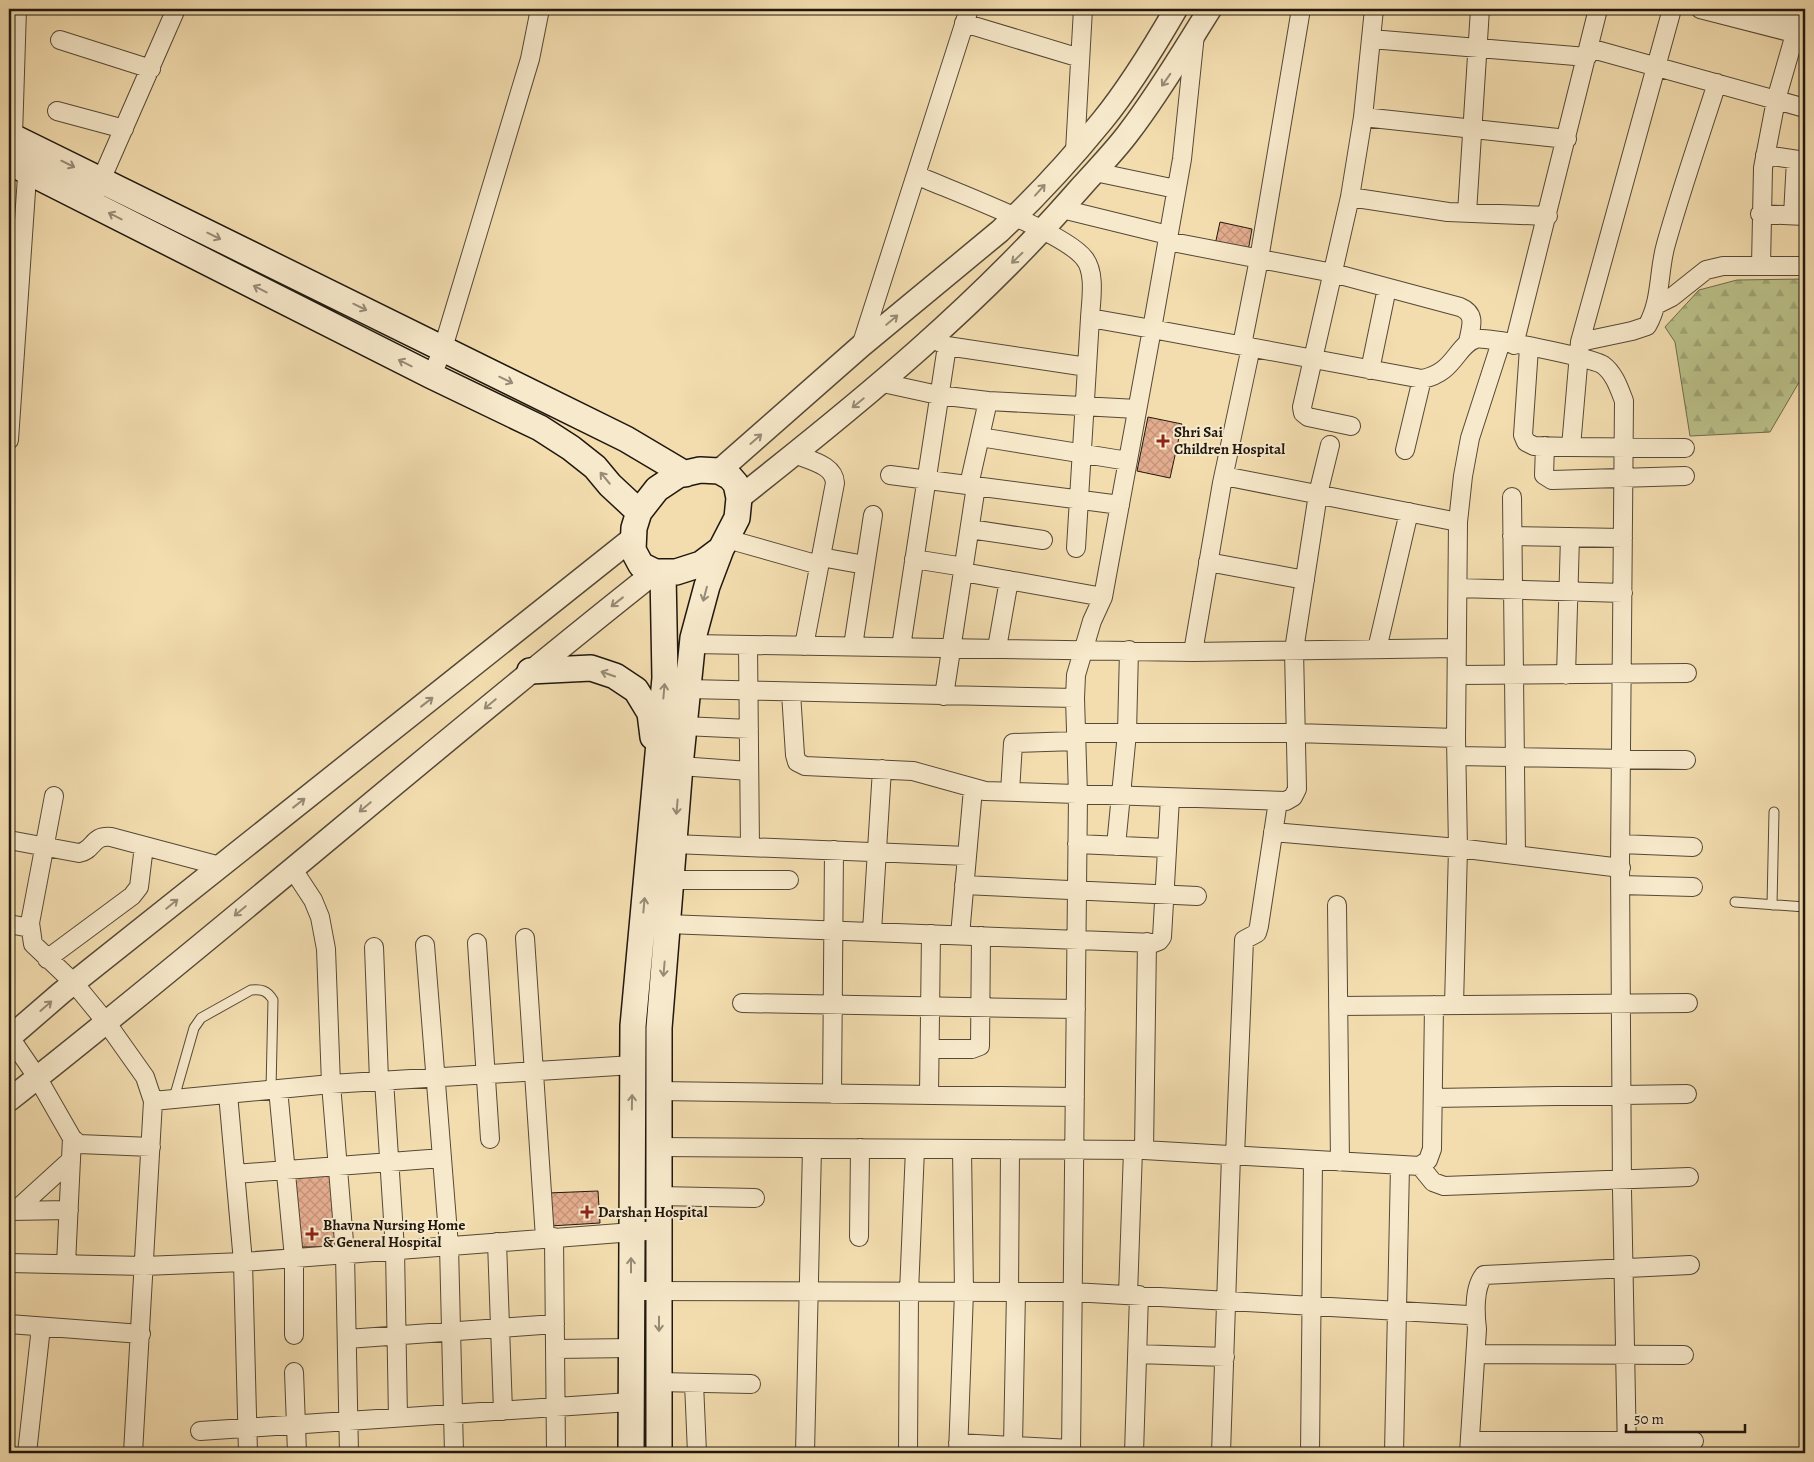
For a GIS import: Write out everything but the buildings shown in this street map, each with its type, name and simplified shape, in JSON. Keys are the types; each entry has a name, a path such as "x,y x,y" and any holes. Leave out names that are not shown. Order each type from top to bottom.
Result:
{"main road":[{"path":"17,138 626,439 685,474"},
{"path":"18,166 432,376 540,428 571,448 595,467 610,485 639,512"},
{"path":"659,1453 658,1028 692,644 707,586 737,518 739,498 736,484 730,477 719,471 700,470 678,476 657,489 639,512 633,538 636,558 641,565 659,572 676,572 701,564 724,544"},
{"path":"630,1453 633,1026 665,678 659,572"},
{"path":"530,671 591,668 615,676 636,690 650,713 656,772"}],"street":[{"path":"9,440 18,166 17,9"},
{"path":"91,203 176,9"},
{"path":"432,376 443,348 530,59 540,9"},
{"path":"1075,151 1083,9"},
{"path":"719,471 861,346 1014,217 1102,121 1151,52 1176,9"},
{"path":"739,498 883,383 940,343 1044,231 1125,138 1172,70 1210,9"},
{"path":"1193,652 1246,346 1301,9"},
{"path":"1351,426 1308,417 1303,413 1350,197 1363,117 1374,9"},
{"path":"1467,213 1480,9"},
{"path":"1454,1005 1458,848 1456,738 1458,522 1463,476 1470,438 1515,345 1598,9"},
{"path":"1571,447 1579,349 1672,9"},
{"path":"1700,9 1802,30"},
{"path":"1765,9 1802,30"},
{"path":"861,346 966,16 1080,58"},
{"path":"1761,266 1760,214 1765,155 1776,100 1802,30"},
{"path":"962,1149 964,1292 958,1448 1013,1445 1071,1451 1078,795 1076,675 1103,598 1176,189 1195,32"},
{"path":"1371,39 1477,48 1588,53 1656,66 1805,108"},
{"path":"60,40 151,69"},
{"path":"1468,342 1485,338 1515,345 1579,349 1648,326 1656,305 1665,246 1717,83"},
{"path":"57,111 124,128"},
{"path":"1363,117 1567,139"},
{"path":"1102,121 1125,138"},
{"path":"1760,214 1799,216 1801,161 1765,155"},
{"path":"1095,172 1176,189"},
{"path":"916,175 1044,231 1072,247 1085,258 1090,276 1090,318 1076,548"},
{"path":"1350,197 1403,207 1467,213 1548,216"},
{"path":"1062,210 1168,238 1259,259 1333,273 1468,310 1472,322 1468,342 1448,366 1439,374 1422,378 1090,318"},
{"path":"1656,305 1672,297 1706,270 1723,266 1805,266"},
{"path":"1370,370 1387,288"},
{"path":"940,343 1087,367"},
{"path":"901,647 938,395 940,343"},
{"path":"1515,345 1526,442 1545,446 1571,447 1624,449 1685,448"},
{"path":"1579,349 1602,364 1616,382 1624,401 1621,1004 1627,1447"},
{"path":"1406,450 1422,378"},
{"path":"883,383 938,395 988,401 1137,409"},
{"path":"944,696 970,529 973,486 980,437 988,401"},
{"path":"980,437 1128,461"},
{"path":"792,693 795,755 799,765 882,769 933,775 973,789 1010,792 1286,801 1293,797 1297,788 1294,733 1294,650 1318,494 1330,444"},
{"path":"1545,446 1544,469 1547,478 1685,476"},
{"path":"795,454 830,469 834,475 835,483 804,646"},
{"path":"890,475 1120,506"},
{"path":"1224,476 1458,522"},
{"path":"1512,497 1516,855"},
{"path":"1377,649 1409,512"},
{"path":"853,646 873,516"},
{"path":"970,529 1043,540"},
{"path":"1512,536 1623,538"},
{"path":"1566,675 1570,537"},
{"path":"150,1147 87,1146 79,1144 72,1138 37,1077 10,1037 220,866 633,538"},
{"path":"724,544 820,561 866,565"},
{"path":"914,559 1103,598"},
{"path":"1208,562 1305,580"},
{"path":"9,1100 530,671 659,572"},
{"path":"997,648 1009,580"},
{"path":"1458,588 1513,588 1623,593"},
{"path":"692,644 1193,652 1457,648"},
{"path":"748,645 750,847"},
{"path":"1116,846 1127,733 1129,650"},
{"path":"1457,675 1687,673"},
{"path":"688,689 792,693 1075,698"},
{"path":"684,726 749,729"},
{"path":"1010,792 1011,748 1013,743 1127,733 1294,733 1456,738"},
{"path":"1456,756 1686,760"},
{"path":"680,766 750,771"},
{"path":"872,931 882,769"},
{"path":"960,935 973,789"},
{"path":"54,796 30,928 33,944 74,983 106,1022 145,1077 153,1100 133,1453"},
{"path":"667,924 1159,941 1162,937 1170,798"},
{"path":"1221,1453 1244,940 1257,933 1259,926 1278,801"},
{"path":"1273,832 1458,848 1516,855 1621,877 1693,887"},
{"path":"9,840 85,852 96,839 102,836 220,866"},
{"path":"674,844 967,856"},
{"path":"1077,844 1166,848"},
{"path":"1621,844 1693,847"},
{"path":"47,959 132,896 139,886 144,846"},
{"path":"832,1094 834,850"},
{"path":"292,868 312,900 324,935 331,1084 346,1254 349,1453"},
{"path":"671,880 789,880"},
{"path":"964,885 1196,896"},
{"path":"1338,905 1340,1162"},
{"path":"9,924 30,928"},
{"path":"929,1095 931,934"},
{"path":"930,1049 972,1049 980,1046 982,1008 981,936"},
{"path":"525,938 534,1072 549,1237 555,1349 556,1453"},
{"path":"1134,1453 1137,1354 1134,1295 1147,942"},
{"path":"477,943 484,1074 490,1139"},
{"path":"425,945 449,1246 454,1453"},
{"path":"374,947 395,1250 398,1418"},
{"path":"742,1003 1076,1009"},
{"path":"1338,1006 1688,1003"},
{"path":"658,1147 1139,1150 1420,1166 1428,1160 1432,1149 1434,1006"},
{"path":"153,1100 382,1080 633,1065"},
{"path":"275,1089 287,1170 294,1258 294,1336"},
{"path":"658,1091 1075,1097"},
{"path":"228,1094 243,1262 248,1453"},
{"path":"1433,1098 1686,1094"},
{"path":"66,1264 72,1138"},
{"path":"805,1453 812,1148"},
{"path":"859,1238 860,1148"},
{"path":"908,1453 909,1292 916,1149"},
{"path":"1010,1149 1013,1292 1013,1445"},
{"path":"235,1174 442,1158"},
{"path":"12,1211 71,1160"},
{"path":"1310,1453 1313,1160"},
{"path":"1394,1453 1400,1166"},
{"path":"1420,1166 1433,1182 1444,1186 1689,1177"},
{"path":"659,1196 755,1198"},
{"path":"12,1211 69,1210"},
{"path":"9,1263 144,1266 243,1262 659,1230"},
{"path":"497,1242 503,1410"},
{"path":"1690,1265 1484,1275 1479,1281 1470,1447 1627,1447 1694,1441"},
{"path":"631,1291 1073,1292 1468,1315 1476,1318"},
{"path":"9,1324 141,1334"},
{"path":"347,1339 554,1324"},
{"path":"27,1453 41,1326"},
{"path":"555,1349 631,1348"},
{"path":"1137,1354 1225,1357"},
{"path":"1476,1354 1684,1355"},
{"path":"294,1372 298,1453"},
{"path":"659,1382 751,1384"},
{"path":"694,1383 697,1453"},
{"path":"200,1430 247,1429 630,1402"}],"lane":[{"path":"1772,905 1774,812"},
{"path":"1735,902 1805,907"},
{"path":"174,1098 194,1028 201,1018 251,990 260,989 269,993 273,1000 275,1089"}],"green space":[{"path":"1805,279 1805,372 1770,432 1690,436 1675,342 1665,327 1699,290 1737,280"}],"place":[{"name":"Shri Sai Children Hospital","path":"1163,441"},
{"name":"Darshan Hospital","path":"587,1212"},
{"name":"Bhavna Nursing Home & General Hospital","path":"312,1234"}]}
